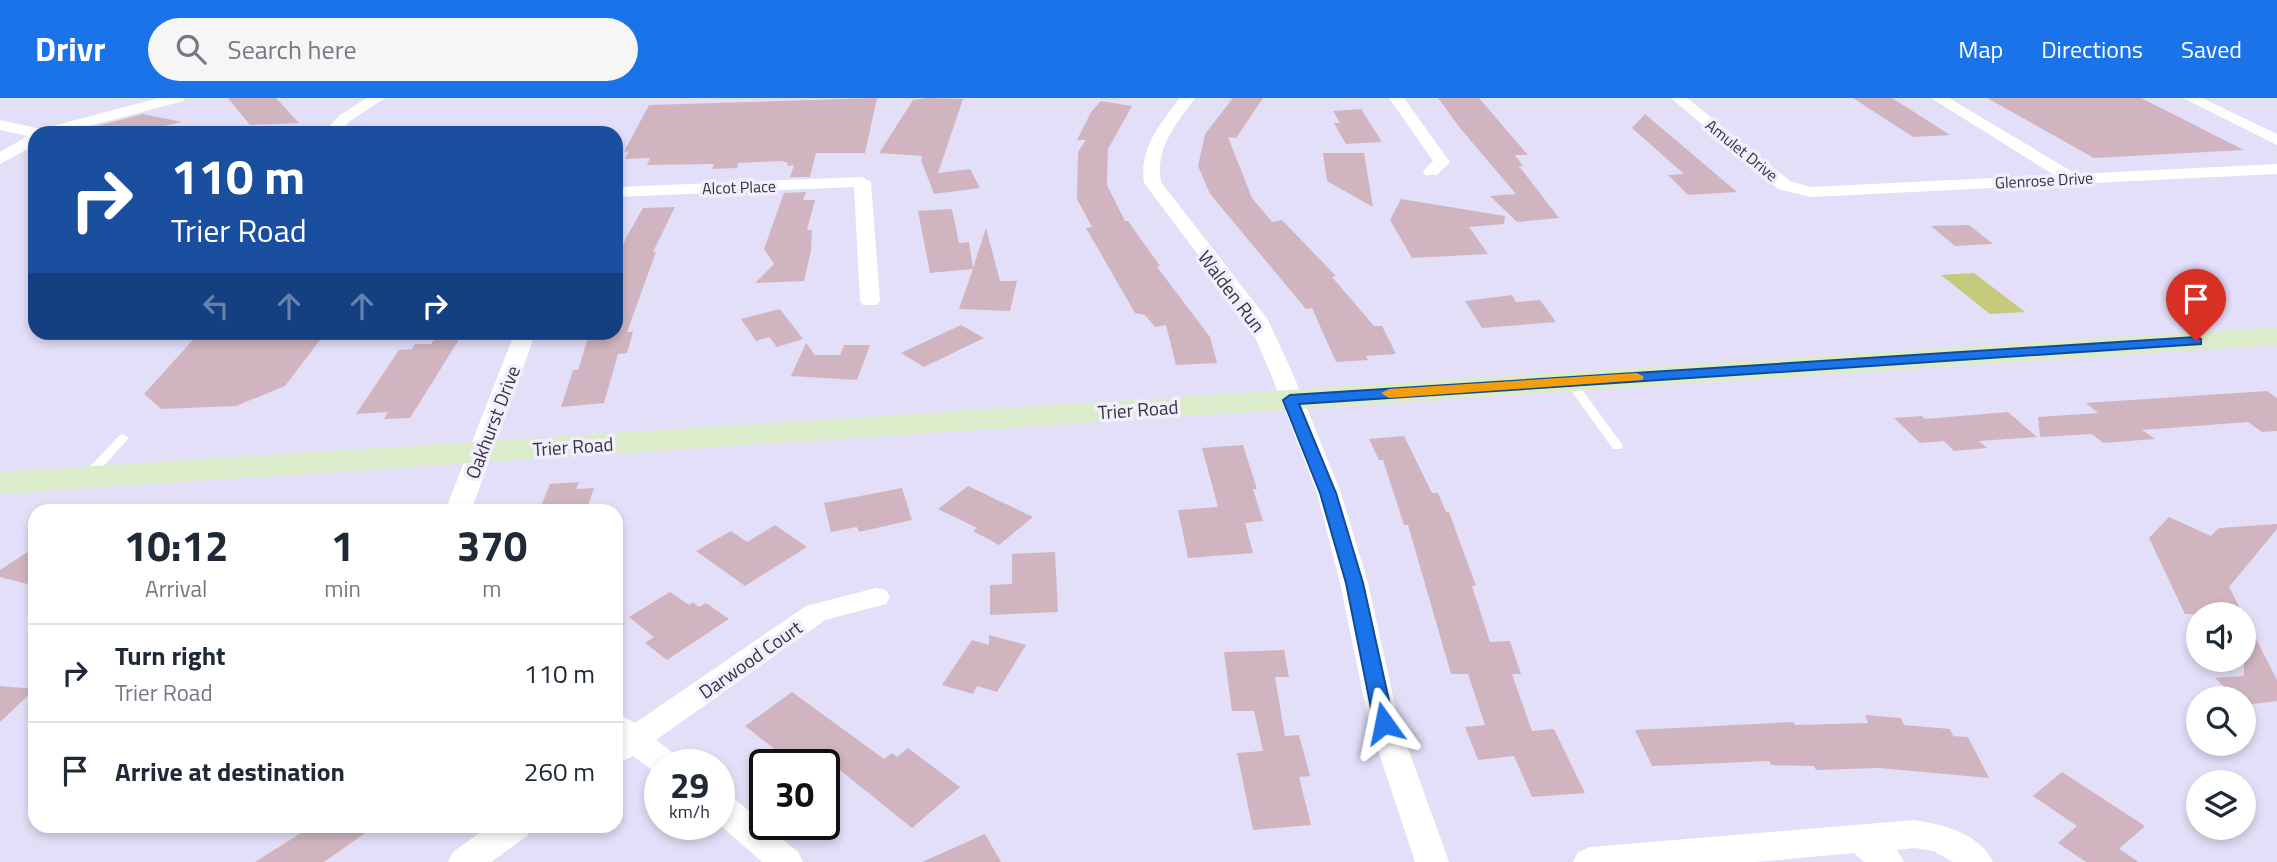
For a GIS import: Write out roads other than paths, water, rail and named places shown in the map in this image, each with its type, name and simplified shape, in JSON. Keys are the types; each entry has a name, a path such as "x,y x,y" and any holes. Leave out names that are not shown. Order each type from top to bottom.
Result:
{"street":[{"path":"69,126 178,98"},
{"path":"338,126 345,118 377,98"},
{"name":"Walden Run","path":"1188,98 1158,136 1149,170 1153,183 1258,320 1328,493 1354,583 1384,723 1432,862"},
{"path":"1396,98 1443,162 1431,171"},
{"name":"Amulet Drive","path":"1678,98 1784,185 1811,192"},
{"path":"1938,98 2071,178"},
{"path":"2190,98 2277,140"},
{"path":"0,125 28,131"},
{"path":"0,159 28,142"},
{"name":"Glenrose Drive","path":"1811,192 2277,169"},
{"name":"Alcot Place","path":"623,191 862,182 870,301"},
{"name":"Trier Road","path":"0,483 2277,336"},
{"name":"Oakhurst Drive","path":"461,504 523,340"},
{"name":"Darwood Court","path":"623,738 816,613 876,597"},
{"path":"623,740 644,752"},
{"path":"735,819 786,862"},
{"path":"465,862 504,833"},
{"path":"1590,862 1915,834 1941,838 1962,847 1976,862"},
{"path":"1862,840 1887,862"}],"lane":[{"path":"1571,382 1617,446"},
{"path":"87,478 123,438"}]}
